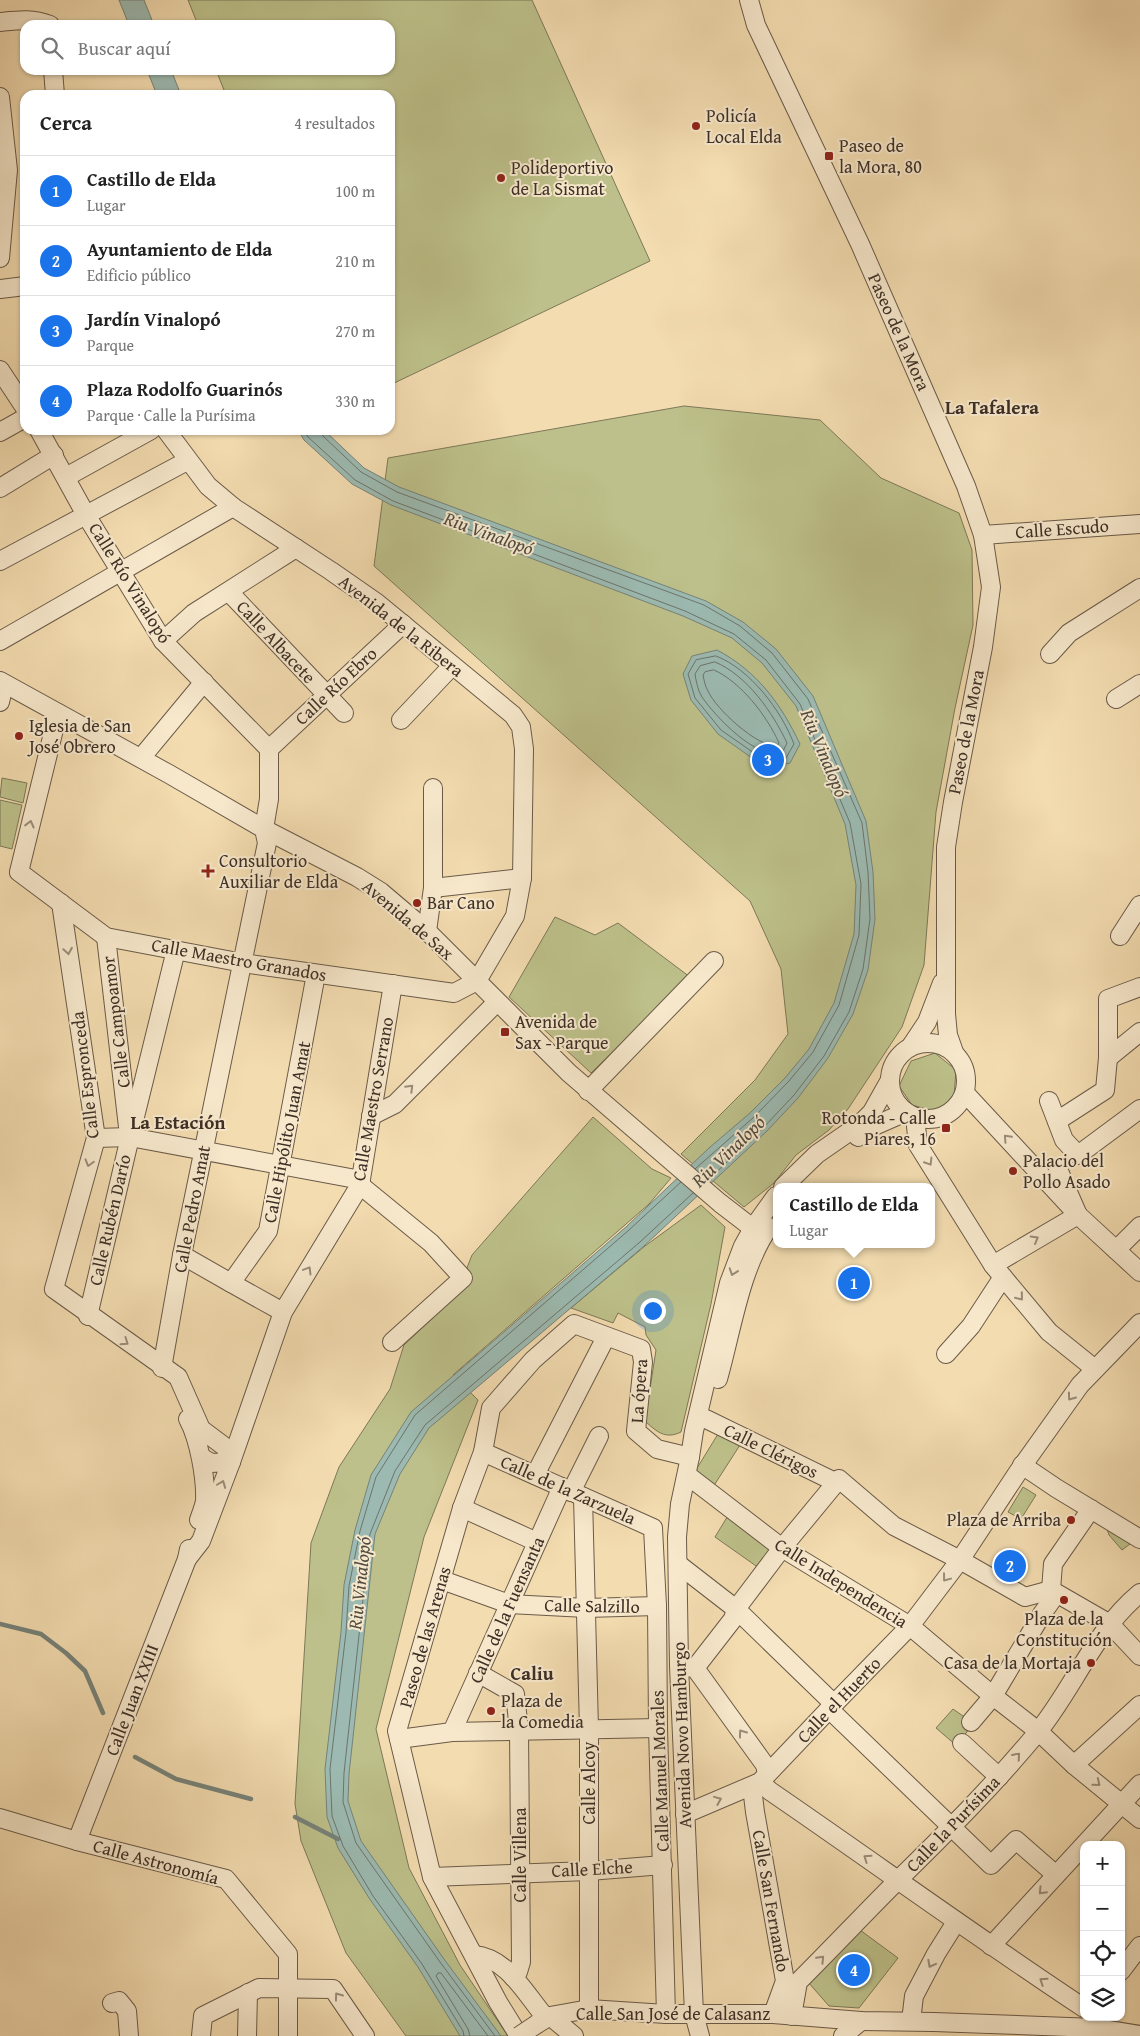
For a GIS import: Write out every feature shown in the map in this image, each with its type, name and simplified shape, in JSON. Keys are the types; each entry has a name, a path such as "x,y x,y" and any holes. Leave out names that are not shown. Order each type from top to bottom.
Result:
{"street":[{"name":"Paseo de la Mora","path":"749,0 756,25 868,262 966,486 983,535 991,587 983,647 952,802 946,847 947,924 944,975"},
{"path":"0,22 26,19 36,20"},
{"path":"53,75 55,90"},
{"path":"0,97 11,170 0,258"},
{"path":"0,289 20,287"},
{"path":"0,370 20,400"},
{"path":"0,432 20,421"},
{"name":"Calle Río Vinalopó","path":"42,435 86,515 163,641 269,749"},
{"path":"66,477 143,435"},
{"name":"Avenida de la Ribera","path":"170,435 208,486 233,506 339,576 403,624 513,715 521,727 524,749 522,878 515,916 477,981"},
{"path":"0,488 54,455"},
{"path":"0,561 188,461"},
{"path":"0,641 233,506"},
{"name":"Calle Escudo","path":"983,535 1140,524"},
{"path":"163,641 194,613 296,548"},
{"path":"1050,654 1069,634 1140,588"},
{"name":"Calle Albacete","path":"229,592 344,714"},
{"name":"Calle Río Ebro","path":"269,749 403,624"},
{"path":"401,720 452,666"},
{"path":"141,758 204,682"},
{"path":"0,702 2,683"},
{"name":"Avenida de Sax","path":"2,683 141,758 264,829 357,877 381,892 427,931 568,1073 726,1208 758,1232"},
{"path":"1116,699 1140,684"},
{"name":"Calle Maestro Granados","path":"58,713 19,872 106,937 243,963 454,993 477,981"},
{"path":"264,829 269,800 269,749"},
{"path":"427,931 433,888 432,788"},
{"name":"Calle Pedro Amat","path":"162,1368 182,1255 267,843 264,829"},
{"path":"433,888 522,878"},
{"name":"Calle Espronceda","path":"61,903 96,1138 54,1289 88,1316"},
{"path":"1120,936 1140,905"},
{"name":"Calle Campoamor","path":"106,937 130,1137"},
{"name":"Calle Rubén Darío","path":"88,1316 176,950"},
{"path":"588,1090 714,961"},
{"name":"Calle Hipólito Juan Amat","path":"230,1283 268,1231 316,974"},
{"path":"911,1046 927,1022 944,975"},
{"path":"944,975 948,1035 954,1052"},
{"name":"Calle Maestro Serrano","path":"187,1559 201,1541 231,1462 283,1312 361,1182 393,984"},
{"path":"1057,1121 1105,1090 1108,1058 1108,1000 1140,986"},
{"path":"371,1116 395,1104 497,1002"},
{"path":"1108,1058 1140,1032"},
{"path":"788,1183 817,1154 859,1125 872,1112 890,1080 896,1060 902,1052 911,1046 934,1042 945,1046 962,1060 967,1082 960,1104 939,1118 927,1120 910,1115 897,1104 891,1092 890,1080"},
{"path":"965,1093 1078,1215 1140,1272"},
{"path":"1049,1101 1064,1140 1078,1155 1140,1109"},
{"path":"801,1183 814,1168 874,1126 910,1115"},
{"path":"910,1115 918,1145 998,1271 1049,1332 1095,1369"},
{"path":"96,1138 130,1137 361,1182 431,1243 463,1278 392,1342"},
{"path":"1058,1169 1078,1215"},
{"name":"Avenida Novo Hamburgo","path":"690,1457 706,1419 758,1232 773,1202"},
{"path":"946,1354 971,1326 998,1271 1078,1215"},
{"name":"Avenida Novo Hamburgo","path":"700,2036 694,2014 685,1814 687,1667 677,1537 680,1504 694,1431 729,1283 743,1246 773,1219"},
{"path":"1116,1250 1140,1226"},
{"path":"182,1255 283,1312"},
{"path":"88,1316 162,1368 178,1377 201,1429 224,1447 231,1462 212,1463 201,1457"},
{"name":"Calle el Huerto","path":"760,1781 910,1626 960,1560 1022,1465 1080,1385 1140,1323"},
{"name":"Paseo de las Arenas","path":"519,2036 498,2002 432,1877 397,1731 462,1508 483,1452 491,1408 534,1360 574,1324 642,1349"},
{"path":"535,1474 606,1336"},
{"name":"La ópera","path":"642,1349 643,1362 636,1431 657,1448 690,1457"},
{"path":"162,1368 196,1434 201,1457 205,1502 191,1540 187,1559"},
{"name":"Calle Clérigos","path":"706,1419 837,1481 894,1526 1026,1597 1054,1592"},
{"name":"Calle de la Fuensanta","path":"452,1732 537,1542 572,1492 599,1436"},
{"name":"Calle de la Zarzuela","path":"483,1452 653,1528"},
{"path":"1022,1465 1140,1539"},
{"name":"Calle Independencia","path":"687,1475 782,1548 910,1626 992,1696 1038,1731 1074,1765 1140,1819"},
{"path":"685,1814 760,1781 765,1765 687,1667 733,1619 736,1610 782,1548 837,1481"},
{"name":"Calle Alcoy","path":"572,1492 586,1608 589,1729 589,2010"},
{"path":"462,1508 537,1542"},
{"path":"971,1722 992,1696 1042,1614 1054,1592 1053,1564 1091,1509"},
{"name":"Calle Manuel Morales","path":"653,1528 657,1606 658,1728 666,2014"},
{"name":"Calle Juan XXIII","path":"77,1841 187,1559"},
{"path":"678,1564 736,1610 991,1865 1016,1840 1056,1875"},
{"name":"Calle Salzillo","path":"442,1580 509,1604 586,1608 657,1606"},
{"path":"1054,1592 1110,1624 1140,1656"},
{"name":"Calle la Purísima","path":"792,1982 952,1828 999,1777 1038,1731 1122,1608 1140,1593"},
{"path":"478,1673 515,1694 519,1730"},
{"path":"1074,1765 1140,1705"},
{"path":"399,1739 452,1732 658,1728"},
{"name":"Calle Villena","path":"513,1977 518,1972 521,1962 519,1730"},
{"path":"962,1743 999,1777"},
{"path":"760,1781 770,1792 956,1922 1080,2005"},
{"name":"Calle San Fernando","path":"760,1781 755,1812 792,1982 773,2014"},
{"path":"991,1946 1121,1802 1140,1784"},
{"name":"Calle Astronomía","path":"0,1818 77,1841 226,1879 288,1954 288,2036"},
{"name":"Calle Elche","path":"432,1877 520,1872 589,1871 663,1865"},
{"path":"911,2021 914,1996 936,1954 956,1922"},
{"path":"1130,1969 1140,1946"},
{"path":"474,1955 497,1963 513,1977 544,2019 574,2036"},
{"path":"792,1982 792,2016"},
{"path":"201,2036 203,2016 258,1988 288,1988 333,1989 365,2036"},
{"path":"246,2036 248,1993"},
{"path":"112,2003 119,2001 127,2011 129,2036"},
{"name":"Calle San José de Calasanz","path":"544,2019 589,2010 666,2014 773,2014 861,2021 911,2021 935,2029 1079,2027 1140,2035"},
{"path":"519,2036 544,2019"},
{"path":"842,2036 861,2021"}],"green space":[{"name":"Polideportivo de La Sismat","path":"188,0 532,0 650,261 395,383 395,90 224,90 218,75 395,75 395,20 196,20"},
{"path":"684,406 820,420 881,478 959,513 972,550 973,625 955,708 936,812 924,965 902,1027 848,1109 829,1130 796,1155 774,1183 744,1207 681,1154 755,1080 788,1034 781,969 750,901 374,566 388,458"},
{"path":"2,778 27,783 23,803 0,797"},
{"path":"0,800 22,805 12,849 0,846"},
{"path":"555,917 595,935 618,923 690,977 591,1073 509,997"},
{"path":"935,1053 956,1070 954,1096 937,1112 912,1105 899,1086 911,1061"},
{"path":"593,1117 652,1169 671,1178 649,1204 453,1375 478,1400 424,1537 376,1729 409,1868 460,1965 508,2036 406,2036 346,1953 301,1841 295,1804 311,1543 339,1467 390,1389 404,1345 456,1296 472,1255"},
{"path":"701,1205 725,1227 711,1304 681,1432 665,1435 645,1421 656,1350 646,1335 645,1327 618,1313 613,1323 571,1308 645,1246"},
{"path":"718,1434 740,1445 713,1487 694,1473"},
{"path":"1023,1487 1036,1495 1021,1519 1008,1512"},
{"path":"729,1514 775,1549 759,1568 715,1537"},
{"path":"1105,1523 1134,1541 1122,1550 1109,1535"},
{"path":"953,1709 973,1723 957,1746 936,1728"},
{"path":"860,1930 898,1958 859,2008 829,2006 808,1982"}],"water":[{"path":"119,0 144,0 152,20 127,20"},
{"path":"149,75 173,75 179,90 155,90"},
{"name":"Riu Vinalopó","path":"301,435 329,435 364,468 399,487 706,601 743,622 776,649 813,696 866,821 873,872 875,919 868,970 853,1014 828,1058 798,1098 767,1131 644,1246 429,1428 400,1474 375,1534 349,1774 348,1801 361,1841 501,2036 460,2036 418,1967 369,1898 338,1848 327,1817 325,1769 341,1632 344,1585 355,1530 371,1475 411,1412 626,1227 709,1148 750,1113 785,1078 809,1049 834,1003 854,934 856,885 845,824 796,706 762,663 732,638 683,616 391,505 352,484 304,440"},
{"path":"717,650 731,658 756,678 785,715 800,744 790,763 773,767 752,758 718,734 691,700 683,674 692,656"}],"waterway":[{"path":"0,1624 41,1634 66,1653 85,1671 103,1713"},
{"path":"135,1757 176,1779 251,1799"},
{"path":"295,1817 338,1839"}],"place":[{"name":"Policía Local Elda","path":"696,126"},
{"name":"Paseo de la Mora, 80","path":"829,156"},
{"name":"Polideportivo de La Sismat","path":"501,178"},
{"name":"Iglesia de San José Obrero","path":"19,736"},
{"name":"Jardín Vinalopó","path":"768,760"},
{"name":"Consultorio Auxiliar de Elda","path":"208,871"},
{"name":"Bar Cano","path":"417,903"},
{"name":"Avenida de Sax - Parque","path":"505,1032"},
{"name":"Rotonda - Calle Piares, 16","path":"946,1128"},
{"name":"Palacio del Pollo Asado","path":"1013,1171"},
{"name":"Castillo de Elda","path":"854,1283"},
{"name":"Plaza de Arriba","path":"1071,1520"},
{"name":"Ayuntamiento de Elda","path":"1010,1566"},
{"name":"Plaza de la Constitución","path":"1064,1600"},
{"name":"Casa de la Mortaja","path":"1091,1663"},
{"name":"Plaza de la Comedia","path":"491,1711"},
{"name":"Plaza Rodolfo Guarinós","path":"854,1970"}],"district":[{"name":"La Tafalera","path":"992,407"},
{"name":"La Estación","path":"178,1122"},
{"name":"Caliu","path":"532,1673"}]}
